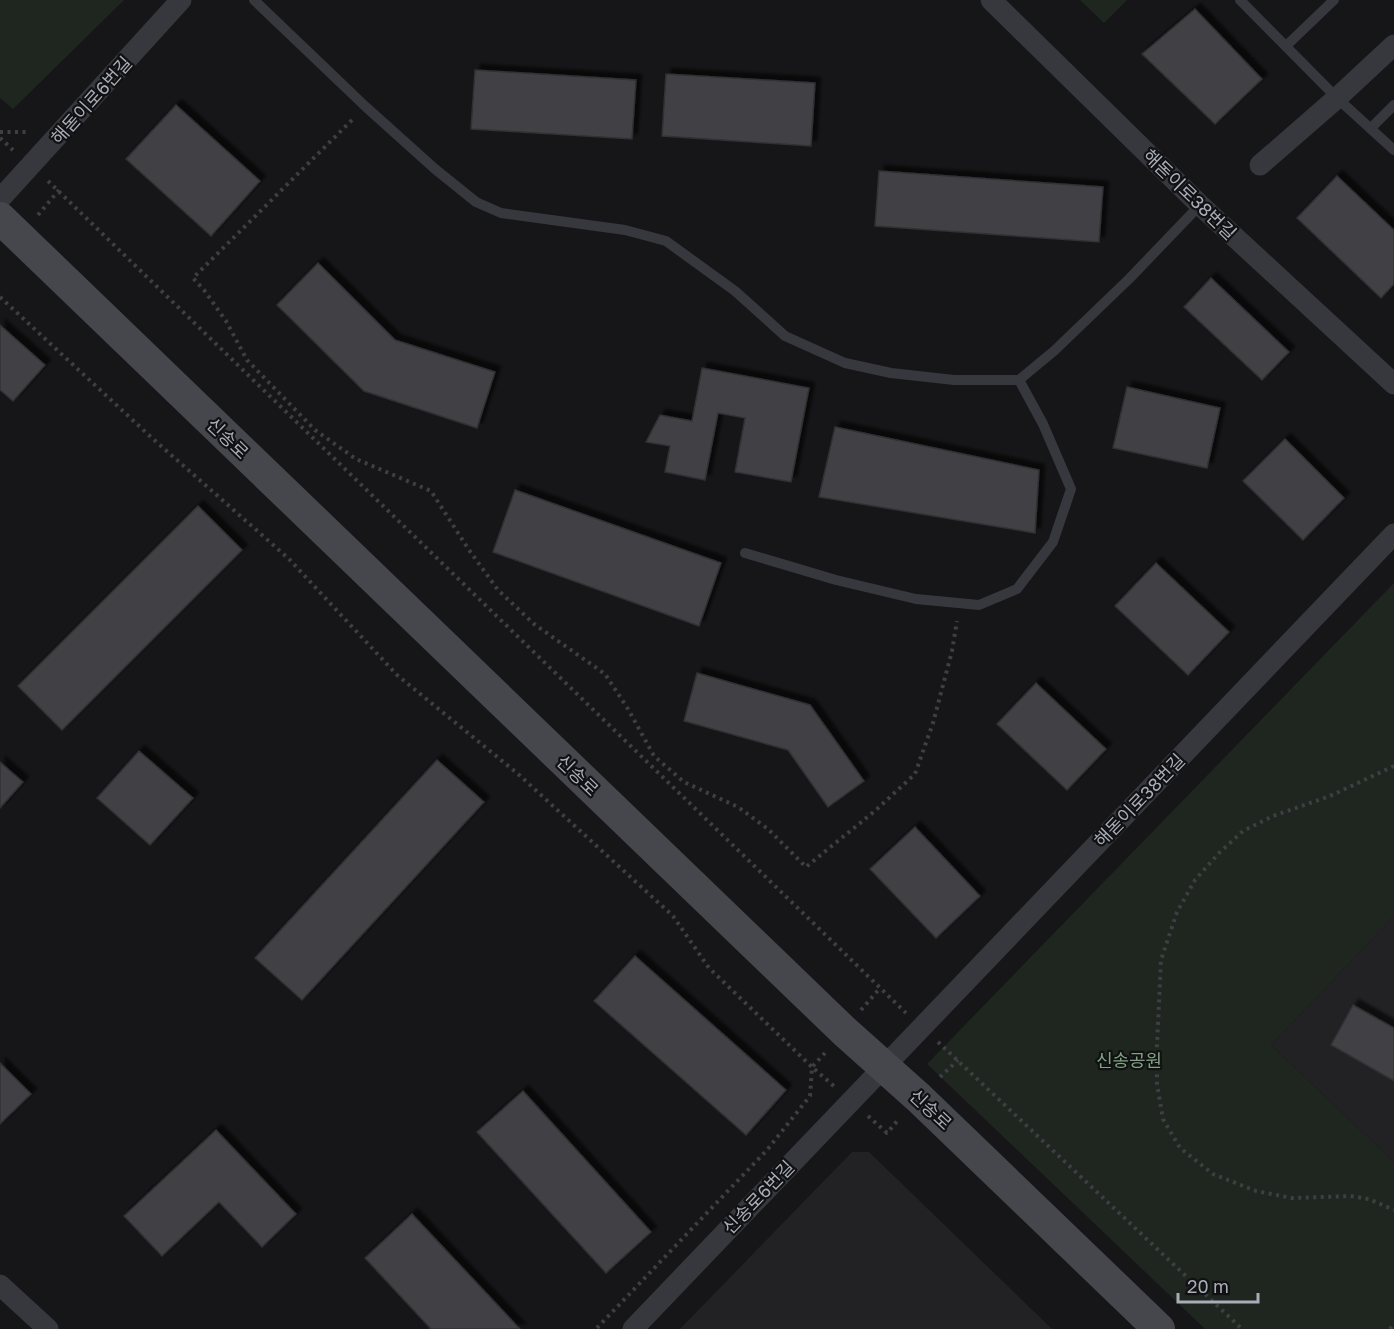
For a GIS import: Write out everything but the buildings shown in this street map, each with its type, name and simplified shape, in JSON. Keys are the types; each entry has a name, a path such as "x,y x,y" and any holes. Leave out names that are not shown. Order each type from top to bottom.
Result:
{"street":[{"name":"해돋이로6번길","path":"0,200 181,0"},
{"name":"해돋이로38번길","path":"991,0 1200,205 1394,384"},
{"path":"1260,165 1394,45"},
{"name":"신송로","path":"0,218 844,1031 919,1098 1159,1329"},
{"name":"해돋이로38번길","path":"884,1066 1394,534"},
{"name":"신송로6번길","path":"633,1329 884,1066"},
{"path":"0,1285 48,1329"}],"lane":[{"path":"254,0 366,107 435,169 476,201 501,213 625,230 666,241 735,291 785,336 844,363 891,373 954,380 1019,380 1054,351 1112,295 1200,205"},
{"path":"1240,0 1337,98 1394,150"},
{"path":"1286,46 1334,0"},
{"path":"1371,128 1394,105"},
{"path":"745,553 836,580 916,599 979,605 1017,589 1053,542 1071,489 1043,424 1019,380"}],"path":[{"path":"366,107 193,278 226,321 247,360 315,430 356,459 431,491 468,550 498,590 534,624 605,674 628,708 654,756 684,782 738,807 768,829 806,867 876,810 915,774 933,723 952,651 960,603"},
{"path":"0,132 25,133 33,124"},
{"path":"59,190 880,988"},
{"path":"0,297 152,438 288,558 398,675 517,774 673,916 709,968 812,1067 810,1096 767,1150 596,1329"},
{"path":"1394,766 1330,796 1273,816 1243,831 1195,880 1177,912 1161,960 1157,1045 1157,1084 1163,1119 1180,1148 1213,1174 1256,1191 1292,1198 1350,1196 1369,1199 1394,1210"},
{"path":"958,1060 1242,1329"},
{"path":"1390,1329 1394,1324"}],"shaded area":[{"path":"1394,916 1394,1162 1271,1045"},
{"path":"852,1152 869,1152 1052,1329 680,1329"}],"green space":[{"path":"0,0 124,0 13,109 0,98"},
{"path":"1080,0 1127,0 1104,23"},
{"name":"신송공원","path":"1394,583 1394,916 1271,1045 1394,1162 1394,1329 1205,1329 927,1064"}]}
